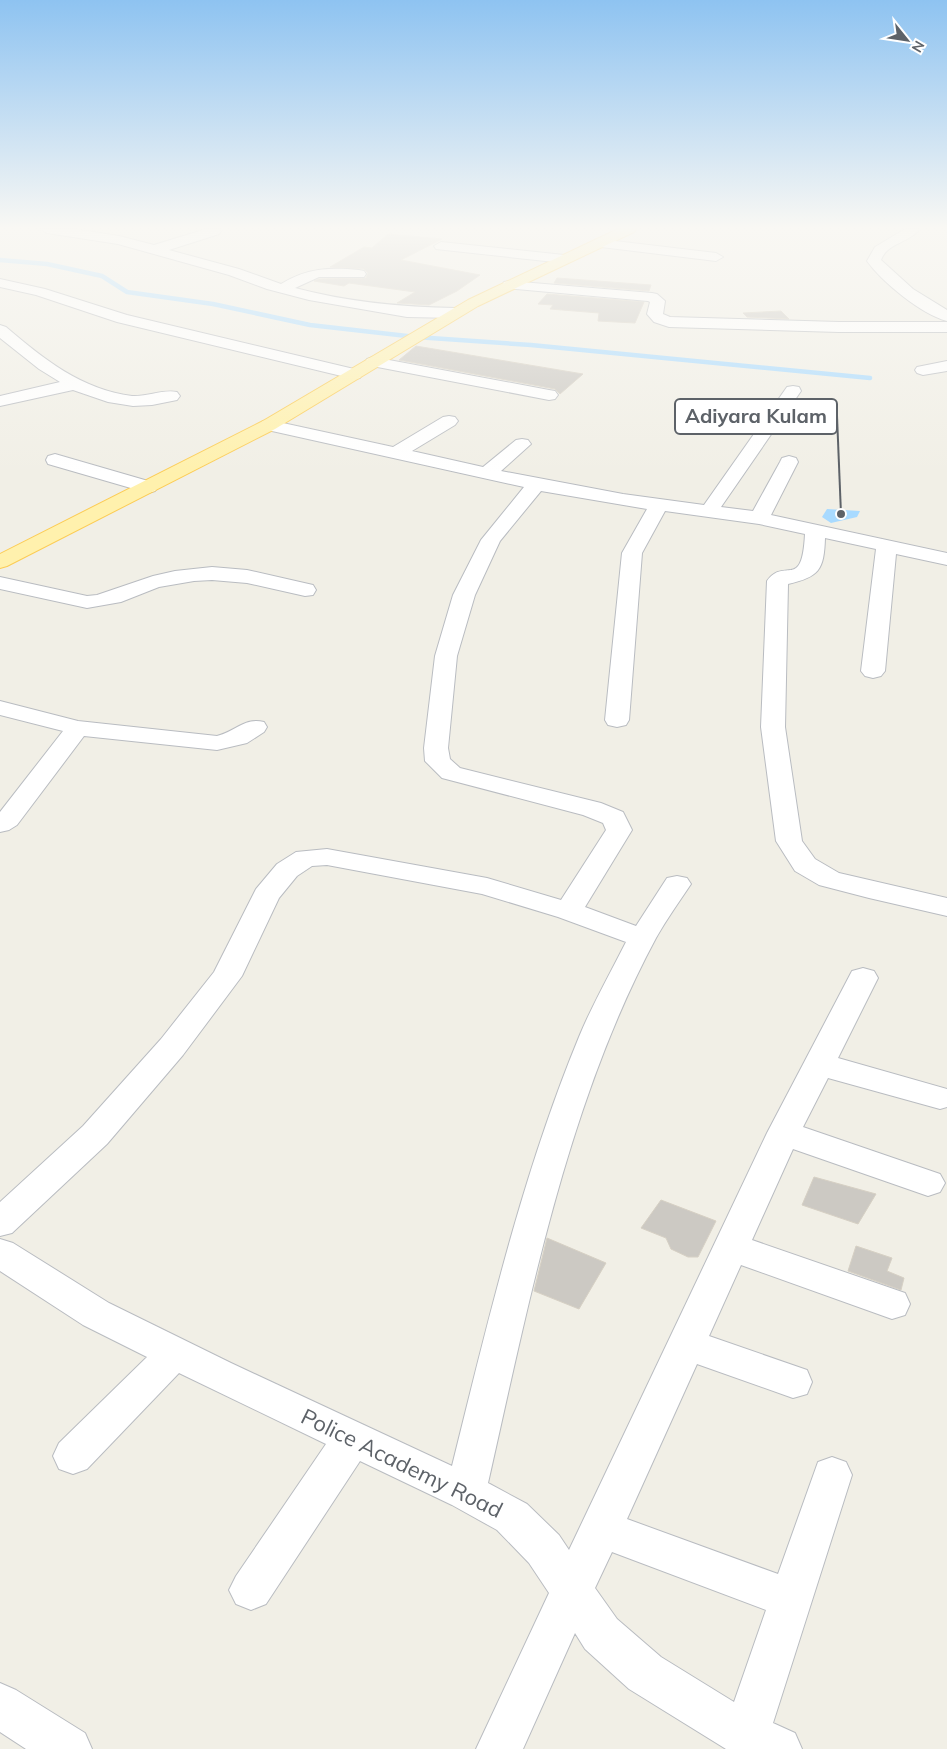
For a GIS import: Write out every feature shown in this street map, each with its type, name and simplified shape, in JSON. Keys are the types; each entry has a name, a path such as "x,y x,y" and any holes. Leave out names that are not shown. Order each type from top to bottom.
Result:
{"main road":[{"path":"0,562 269,425 460,311"}],"street":[{"path":"96,311 122,319 354,374"},
{"path":"396,311 455,313"},
{"path":"656,311 655,314 659,319 669,322 839,327 947,327"},
{"path":"0,330 45,366 75,384 117,399 150,401 171,396"},
{"path":"373,362 550,395"},
{"path":"923,370 947,366"},
{"path":"0,401 30,392 75,384"},
{"path":"709,511 793,391"},
{"path":"394,454 449,421"},
{"path":"269,425 536,484 623,500 759,518 947,560"},
{"path":"487,474 522,444"},
{"path":"55,460 148,487"},
{"path":"759,518 789,462"},
{"path":"536,484 491,540 464,595 446,656 436,748 438,761 451,773 592,809 614,818 619,830 568,911"},
{"path":"617,720 632,553 659,505"},
{"path":"815,530 812,562 807,571 799,576 784,577 778,581 773,727 789,841 805,865 829,879 869,890 947,906"},
{"path":"873,671 886,547"},
{"path":"0,583 59,596 101,602 112,600 135,588 204,572 227,572 253,576 305,590"},
{"path":"0,708 78,728 217,742 238,738 255,726"},
{"path":"0,824 8,819 78,728"},
{"path":"0,1223 95,1135 172,1046 227,976 266,895 286,870 306,858 327,857 487,886 568,911 642,938"},
{"path":"466,1492 513,1294 552,1156 593,1039 642,938 677,884"},
{"path":"499,1749 784,1133 863,978"},
{"path":"819,1064 940,1098"},
{"path":"784,1133 928,1183"},
{"path":"731,1247 892,1304"},
{"name":"Police Academy Road","path":"0,1253 96,1314 466,1492 512,1517 544,1548 601,1634 645,1674 763,1742"},
{"path":"686,1344 793,1382"},
{"path":"73,1456 175,1353"},
{"path":"251,1590 352,1437"},
{"path":"763,1742 791,1599 832,1475"},
{"path":"601,1529 791,1599"},
{"path":"0,1706 69,1749"}],"water":[{"path":"827,509 860,511 857,517 831,523 822,517"}],"building":[{"path":"570,311 640,311 635,323 598,321 599,313"},
{"path":"781,311 789,319 747,317 743,313"},
{"path":"416,346 583,374 560,394 555,389 399,360"},
{"path":"814,1177 876,1194 858,1224 802,1205"},
{"path":"661,1200 716,1221 698,1257 688,1257 671,1249 666,1238 641,1228"},
{"path":"547,1238 606,1263 579,1309 534,1291"},
{"path":"856,1246 892,1258 887,1271 904,1278 901,1290 848,1271"}],"waterway":[{"path":"244,311 310,325 416,337 531,345 870,378"}],"place":[{"name":"Adiyara Kulam","path":"841,514"}]}
